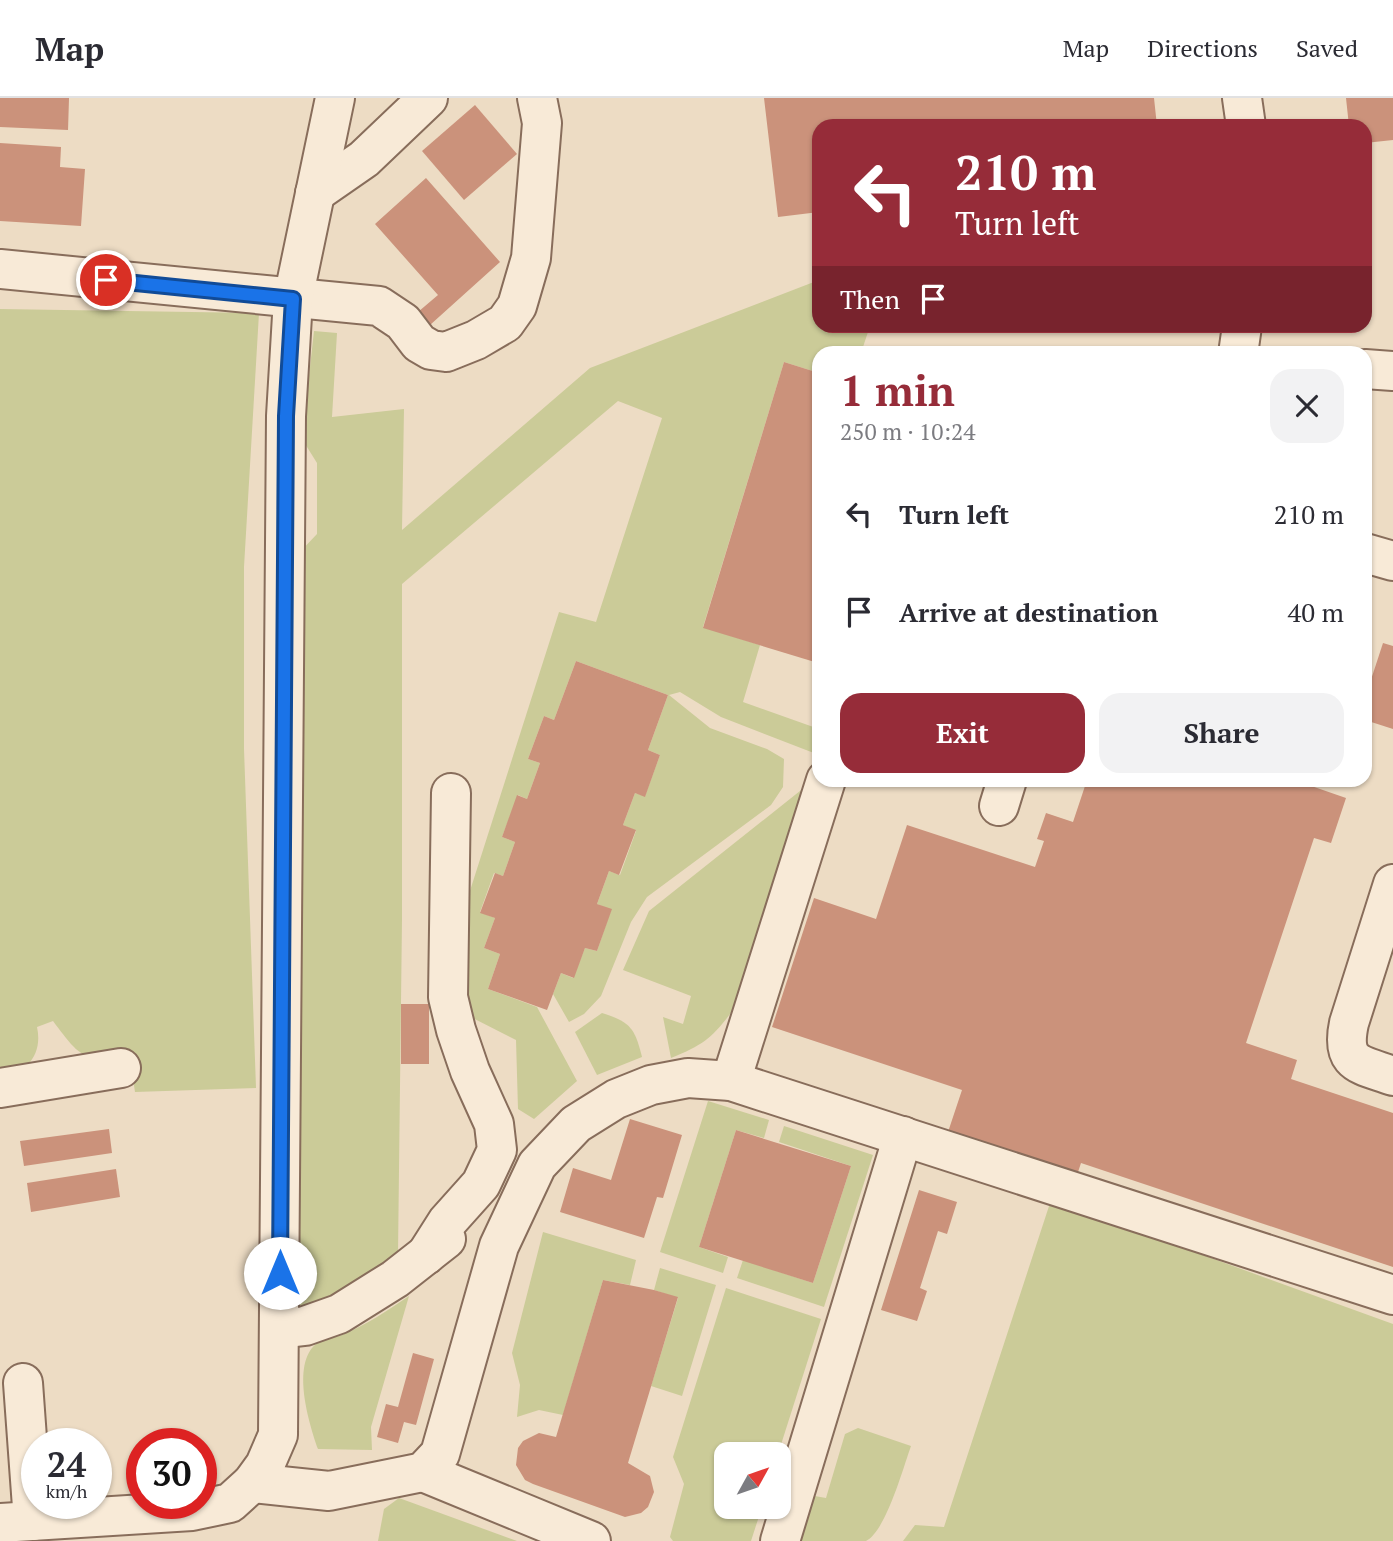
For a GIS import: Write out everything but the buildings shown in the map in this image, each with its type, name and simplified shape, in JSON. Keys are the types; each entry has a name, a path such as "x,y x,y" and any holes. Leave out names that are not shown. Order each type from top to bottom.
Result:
{"street":[{"path":"23,1383 16,1522 192,1511 230,1503 252,1483 265,1465 278,1435 286,416 293,299 335,98"},
{"path":"315,192 365,159 428,98"},
{"path":"0,270 379,306 403,322 419,343 431,350 446,352 476,340 505,323 517,306 531,258 542,123 537,98"},
{"path":"1242,98 1245,119"},
{"path":"1372,370 1393,371"},
{"path":"1372,555 1393,561"},
{"path":"731,1081 824,787"},
{"path":"426,1255 447,1222 481,1184 497,1150 494,1124 470,1071 448,997 451,793"},
{"path":"1393,884 1345,1041 1349,1055 1355,1061 1393,1076"},
{"path":"0,1088 121,1068"},
{"path":"279,1329 305,1326 339,1314 395,1279 537,1164 576,1124 616,1099 651,1085 688,1078 731,1081 1393,1295"},
{"path":"780,1541 903,1136"},
{"path":"423,1472 440,1454 499,1246 537,1164"},
{"path":"252,1483 329,1490 423,1472 590,1541"}],"green space":[{"path":"812,283 812,333 868,333 863,346 812,346 812,371 784,362 703,627 760,645 743,702 812,727 812,752 721,717 680,692 669,695 710,728 767,749 784,759 783,787 771,805 647,897 631,922 601,996 584,1014 569,1022 553,994 561,973 573,978 585,948 597,951 611,910 597,904 609,871 620,875 636,831 623,825 635,793 645,796 660,755 648,750 668,695 576,661 554,720 544,716 528,759 540,763 527,799 518,795 502,837 515,842 503,876 494,873 480,912 495,918 484,948 500,954 488,989 537,1007 577,1081 534,1119 518,1109 516,1040 457,1010 468,897 559,612 596,622 662,418 618,401 402,584 398,1254 377,1273 315,1308 294,1305 298,554 317,534 317,463 302,439 314,331 337,333 332,417 404,409 402,530 590,368"},
{"path":"0,309 259,313 244,567 244,749 256,1088 135,1092 130,1059 84,1055 71,1044 53,1021 37,1027 38,1046 31,1061 18,1072 0,1078"},
{"path":"812,781 736,1006 708,1038 671,1058 663,1017 683,1024 691,996 623,970 649,911"},
{"path":"602,1013 626,1023 634,1033 642,1057 597,1075 575,1032"},
{"path":"708,1101 769,1120 764,1138 736,1130 699,1247 728,1257 723,1273 660,1252"},
{"path":"784,1126 873,1155 824,1307 737,1278 743,1260 813,1283 851,1166 779,1142"},
{"path":"1051,1200 1393,1324 1393,1541 903,1541 915,1525 944,1527"},
{"path":"543,1232 636,1260 630,1285 603,1280 563,1415 539,1410 517,1417 520,1385 512,1353"},
{"path":"660,1268 716,1285 682,1396 651,1386 678,1298 654,1290"},
{"path":"726,1288 821,1319 782,1442 714,1442 714,1519 758,1519 751,1541 673,1541 670,1537 684,1484 673,1457"},
{"path":"409,1296 371,1427 372,1450 318,1449 304,1395 304,1366 309,1353 319,1342 360,1327"},
{"path":"858,1428 911,1446 893,1498 880,1525 866,1541 796,1541 809,1495 826,1498 845,1434"},
{"path":"399,1498 517,1541 378,1541 384,1509"}],"route":[{"path":"106,280 293,299 286,416 280,1273"}]}
